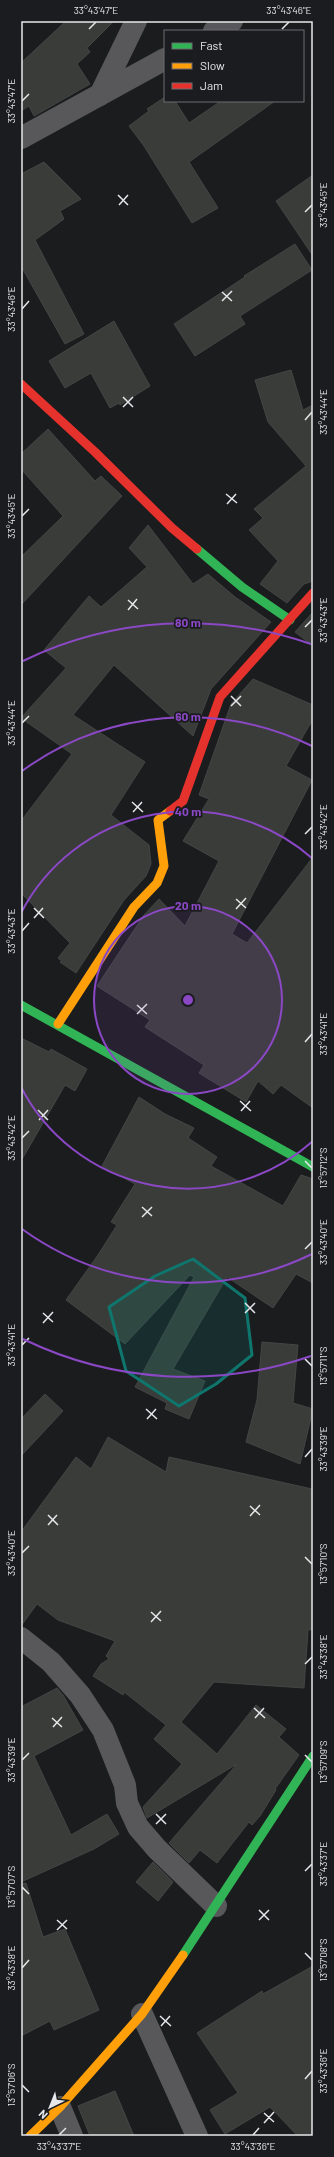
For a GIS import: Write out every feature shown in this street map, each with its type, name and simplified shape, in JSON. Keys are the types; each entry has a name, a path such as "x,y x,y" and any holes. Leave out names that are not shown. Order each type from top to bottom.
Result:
{"street":[{"path":"100,95 136,21"},
{"path":"216,30 232,21"},
{"path":"21,138 164,60"},
{"path":"21,384 95,452 172,528 242,587 290,620"},
{"path":"58,1024 134,907 157,883 164,866 158,820 183,800 220,697 313,593"},
{"path":"21,1005 58,1024 313,1166"},
{"path":"21,1638 51,1662 80,1696 103,1730 125,1785 127,1803 138,1827 157,1849 216,1906"},
{"path":"30,2136 60,2107 142,2014 216,1906 313,1756"},
{"path":"142,2014 197,2136"},
{"path":"60,2107 72,2136"}],"highlighted area":[{"path":"193,1259 245,1298 252,1355 216,1384 179,1406 126,1371 109,1307 155,1276"}],"building":[{"path":"66,21 114,21 87,48 90,52 77,64 90,84 34,116 29,106 21,111 21,63"},
{"path":"164,98 164,102 176,102 189,123 220,102 274,102 189,162 218,208 192,223 144,146 129,126 149,111 147,109"},
{"path":"44,162 81,199 60,211 64,219 35,240 84,334 65,344 21,266 21,174"},
{"path":"313,175 313,256 276,201"},
{"path":"295,244 312,270 240,316 245,324 195,356 174,324 245,277 244,276"},
{"path":"114,321 150,386 120,405 119,403 110,408 91,373 65,388 49,361"},
{"path":"291,370 303,410 313,405 313,581 304,584 287,603 260,584 278,561 249,530 263,518 254,509 306,466 268,422 255,380"},
{"path":"48,429 95,481 101,476 122,496 21,605 21,557 63,516 21,469 21,454"},
{"path":"148,525 193,584 208,574 235,597 271,622 211,689 193,736 114,665 73,715 145,762 111,815 149,845 151,864 146,876 124,900 76,973 60,962 62,961 58,958 70,943 21,893 21,821 72,754 21,718 66,668 44,650 89,596 101,607 147,567 129,548"},
{"path":"313,612 313,646 295,632"},
{"path":"253,679 313,705 313,719 286,766 312,780 232,934 247,943 313,857 313,1108 281,1085 273,1094 258,1081 246,1102 199,1073 204,1065 145,1027 150,1020 97,986 144,915 159,899 185,926 219,861 183,841 209,799 199,795 231,704"},
{"path":"21,1038 49,1052 51,1049 87,1069 75,1091 65,1085 21,1161"},
{"path":"139,1097 165,1114 194,1128 188,1138 217,1157 211,1166 283,1206 301,1175 313,1179 313,1283 296,1274 273,1308 227,1277 173,1369 205,1381 189,1419 165,1409 167,1403 135,1387 194,1277 190,1275 125,1344 66,1300 117,1225 111,1222 135,1184 102,1166"},
{"path":"262,1342 298,1345 293,1403 313,1409 300,1464 246,1442 257,1400"},
{"path":"45,1394 63,1411 21,1456 21,1419"},
{"path":"108,1437 166,1472 169,1457 312,1489 313,1629 308,1630 304,1688 214,1682 181,1722 217,1754 256,1705 286,1729 279,1737 299,1755 275,1789 276,1790 260,1816 252,1825 249,1822 217,1863 200,1850 189,1863 169,1843 237,1764 147,1818 143,1807 182,1764 154,1739 166,1725 124,1692 123,1695 93,1676 101,1664 109,1659 106,1656 115,1641 58,1620 37,1604 21,1626 21,1532 76,1457 91,1469"},
{"path":"57,1688 63,1695 83,1730 34,1756 71,1835 107,1814 119,1834 94,1849 21,1882 21,1707"},
{"path":"153,1862 173,1882 158,1901 136,1882"},
{"path":"26,1883 43,1937 65,1929 99,2010 54,2030 50,2021 21,2036 21,1884"},
{"path":"313,1966 313,2136 298,2136 270,2107 225,2134 210,2110 238,2093 197,2033 262,1991 263,1994"},
{"path":"115,2091 134,2136 90,2136 78,2106"}],"traffic: fast":[{"path":"197,549 242,587 290,620"},
{"path":"21,1005 313,1167"},
{"path":"183,1955 313,1756"}],"traffic: slow":[{"path":"58,1024 134,907 157,883 164,866 158,820 170,811"},
{"path":"30,2136 60,2107 142,2014 183,1955"}],"traffic: jam":[{"path":"21,384 95,452 172,528 197,549"},
{"path":"170,811 183,801 220,697 313,593"}]}
